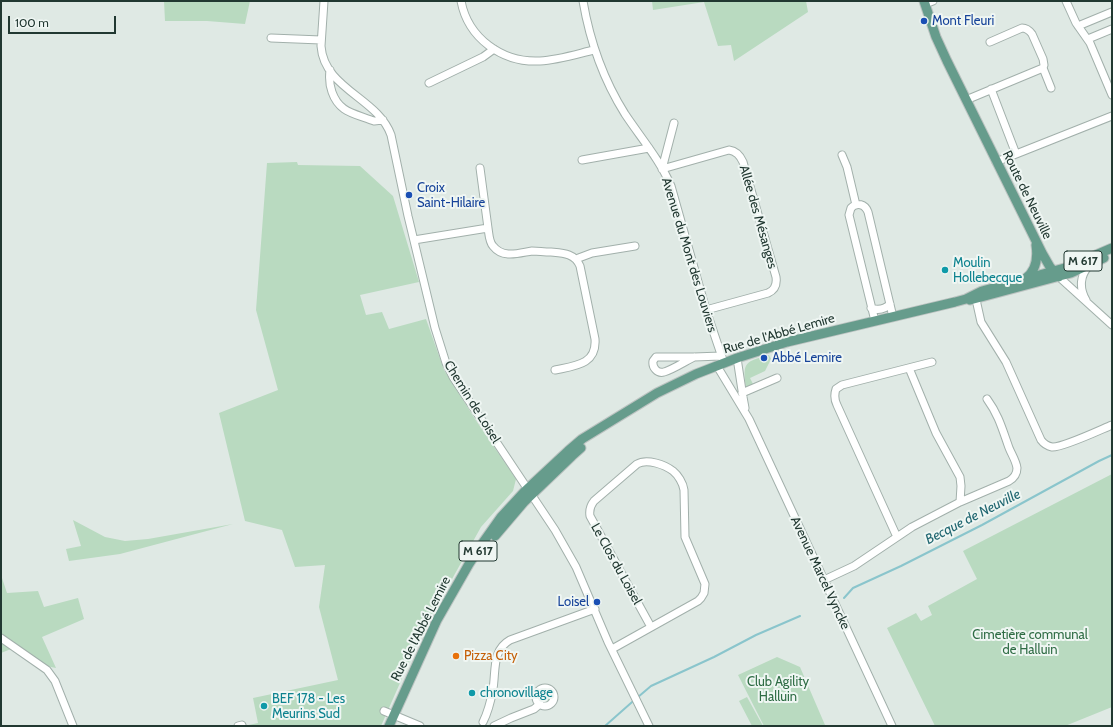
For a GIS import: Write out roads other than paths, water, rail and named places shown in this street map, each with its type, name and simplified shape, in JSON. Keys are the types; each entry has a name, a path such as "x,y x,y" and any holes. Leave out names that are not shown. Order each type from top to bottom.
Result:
{"main road":[{"name":"Route de Neuville","path":"928,2 939,45 1046,262 1056,274"},
{"path":"1023,280 1031,273 1035,264 1036,248 1032,233"},
{"name":"M 617","path":"1056,274 1112,248"},
{"name":"M 617","path":"1056,274 1072,273 1112,253"},
{"name":"Rue de l'Abbé Lemire","path":"975,296 982,290 1056,274"},
{"name":"Rue de l'Abbé Lemire","path":"388,726 396,716 460,591 496,534 530,492 620,417 664,390 721,362 787,342 955,302 1056,274"},
{"name":"Rue de l'Abbé Lemire","path":"395,726 396,716"}],"street":[{"name":"Chemin de Loisel","path":"324,1 322,53 330,70 339,82 375,111 390,131 435,328 448,369 556,530 571,557 594,610 649,726"},
{"path":"461,1 465,14 474,30 486,43 505,55 526,61 538,61 594,50"},
{"name":"Avenue du Mont des Louviers","path":"582,1 594,50 602,70 616,99 649,148 671,186 721,362"},
{"path":"1066,1 1078,26 1088,39 1095,53 1112,95"},
{"path":"1078,26 1112,12"},
{"path":"990,42 1018,29 1027,29 1032,34 1043,59 1043,68 1051,88"},
{"path":"1088,39 1112,29"},
{"path":"271,38 322,40"},
{"path":"429,83 484,57 494,49"},
{"path":"966,100 1043,68"},
{"path":"330,70 330,88 334,99 339,105 345,110 371,120 383,120"},
{"name":"Route de Neuville","path":"991,89 1016,154"},
{"path":"996,162 1112,116"},
{"name":"Avenue du Mont des Louviers","path":"662,169 674,123"},
{"path":"582,160 649,148"},
{"name":"Allée des Mésanges","path":"662,169 729,150 733,150 739,154 743,162 776,277 776,284 773,290 768,293 706,310"},
{"path":"842,155 847,167 856,205"},
{"path":"480,168 488,228 492,245 496,249 502,253 508,254 532,251 564,253 576,259 580,266 595,339 595,347 592,355 585,362 556,370"},
{"path":"875,321 849,215 851,208 856,205 862,205 868,212 893,317"},
{"path":"414,240 488,228"},
{"path":"576,259 592,253 635,246"},
{"path":"1089,305 1083,294 1081,286 1082,276 1090,265"},
{"name":"Route de Neuville","path":"1056,274 1112,325"},
{"path":"975,296 981,322 1006,362 1043,443 1050,446 1061,446 1112,425"},
{"path":"872,308 877,310 882,309 890,304"},
{"path":"694,357 665,372 658,372 652,365 656,357 694,357 721,362"},
{"name":"Avenue Marcel Vyncke","path":"737,358 742,393 749,419"},
{"name":"Avenue Marcel Vyncke","path":"721,362 892,726"},
{"path":"897,537 836,405 834,396 836,389 842,385 932,362"},
{"path":"909,368 936,433 960,477 962,486 960,502"},
{"path":"742,393 777,378"},
{"path":"824,580 854,566 919,523 960,502 1009,481 1014,477 1017,472 1016,465 996,412 987,400"},
{"name":"Le Clos du Loisel","path":"612,649 651,627 701,598 705,591 705,584 685,537 684,490 682,484 672,471 651,462 644,461 638,464 594,501 590,506 590,513 651,627"},
{"path":"540,704 534,709 494,726 482,724 492,696 496,658 499,650 510,640 594,610"},
{"path":"1,638 50,674 55,681 74,726"},
{"path":"384,711 420,726"}],"waterway":[{"name":"Becque de Neuville","path":"844,598 853,588 901,566 982,525 1112,455"},
{"name":"Becque de Neuville","path":"605,726 651,686 714,657 756,635 800,616"}],"place":[{"name":"Mont Fleuri","path":"924,21"},
{"name":"Croix Saint-Hilaire","path":"409,195"},
{"name":"Moulin Hollebecque","path":"945,270"},
{"name":"Abbé Lemire","path":"764,358"},
{"name":"Loisel","path":"597,602"},
{"name":"Pizza City","path":"456,656"},
{"name":"chronovillage","path":"472,693"},
{"name":"BEF 178 - Les Meurins Sud","path":"264,706"}],"park label":[{"name":"Cimetière communal de Halluin","path":"1030,642"},
{"name":"Club Agility Halluin","path":"778,690"}]}
